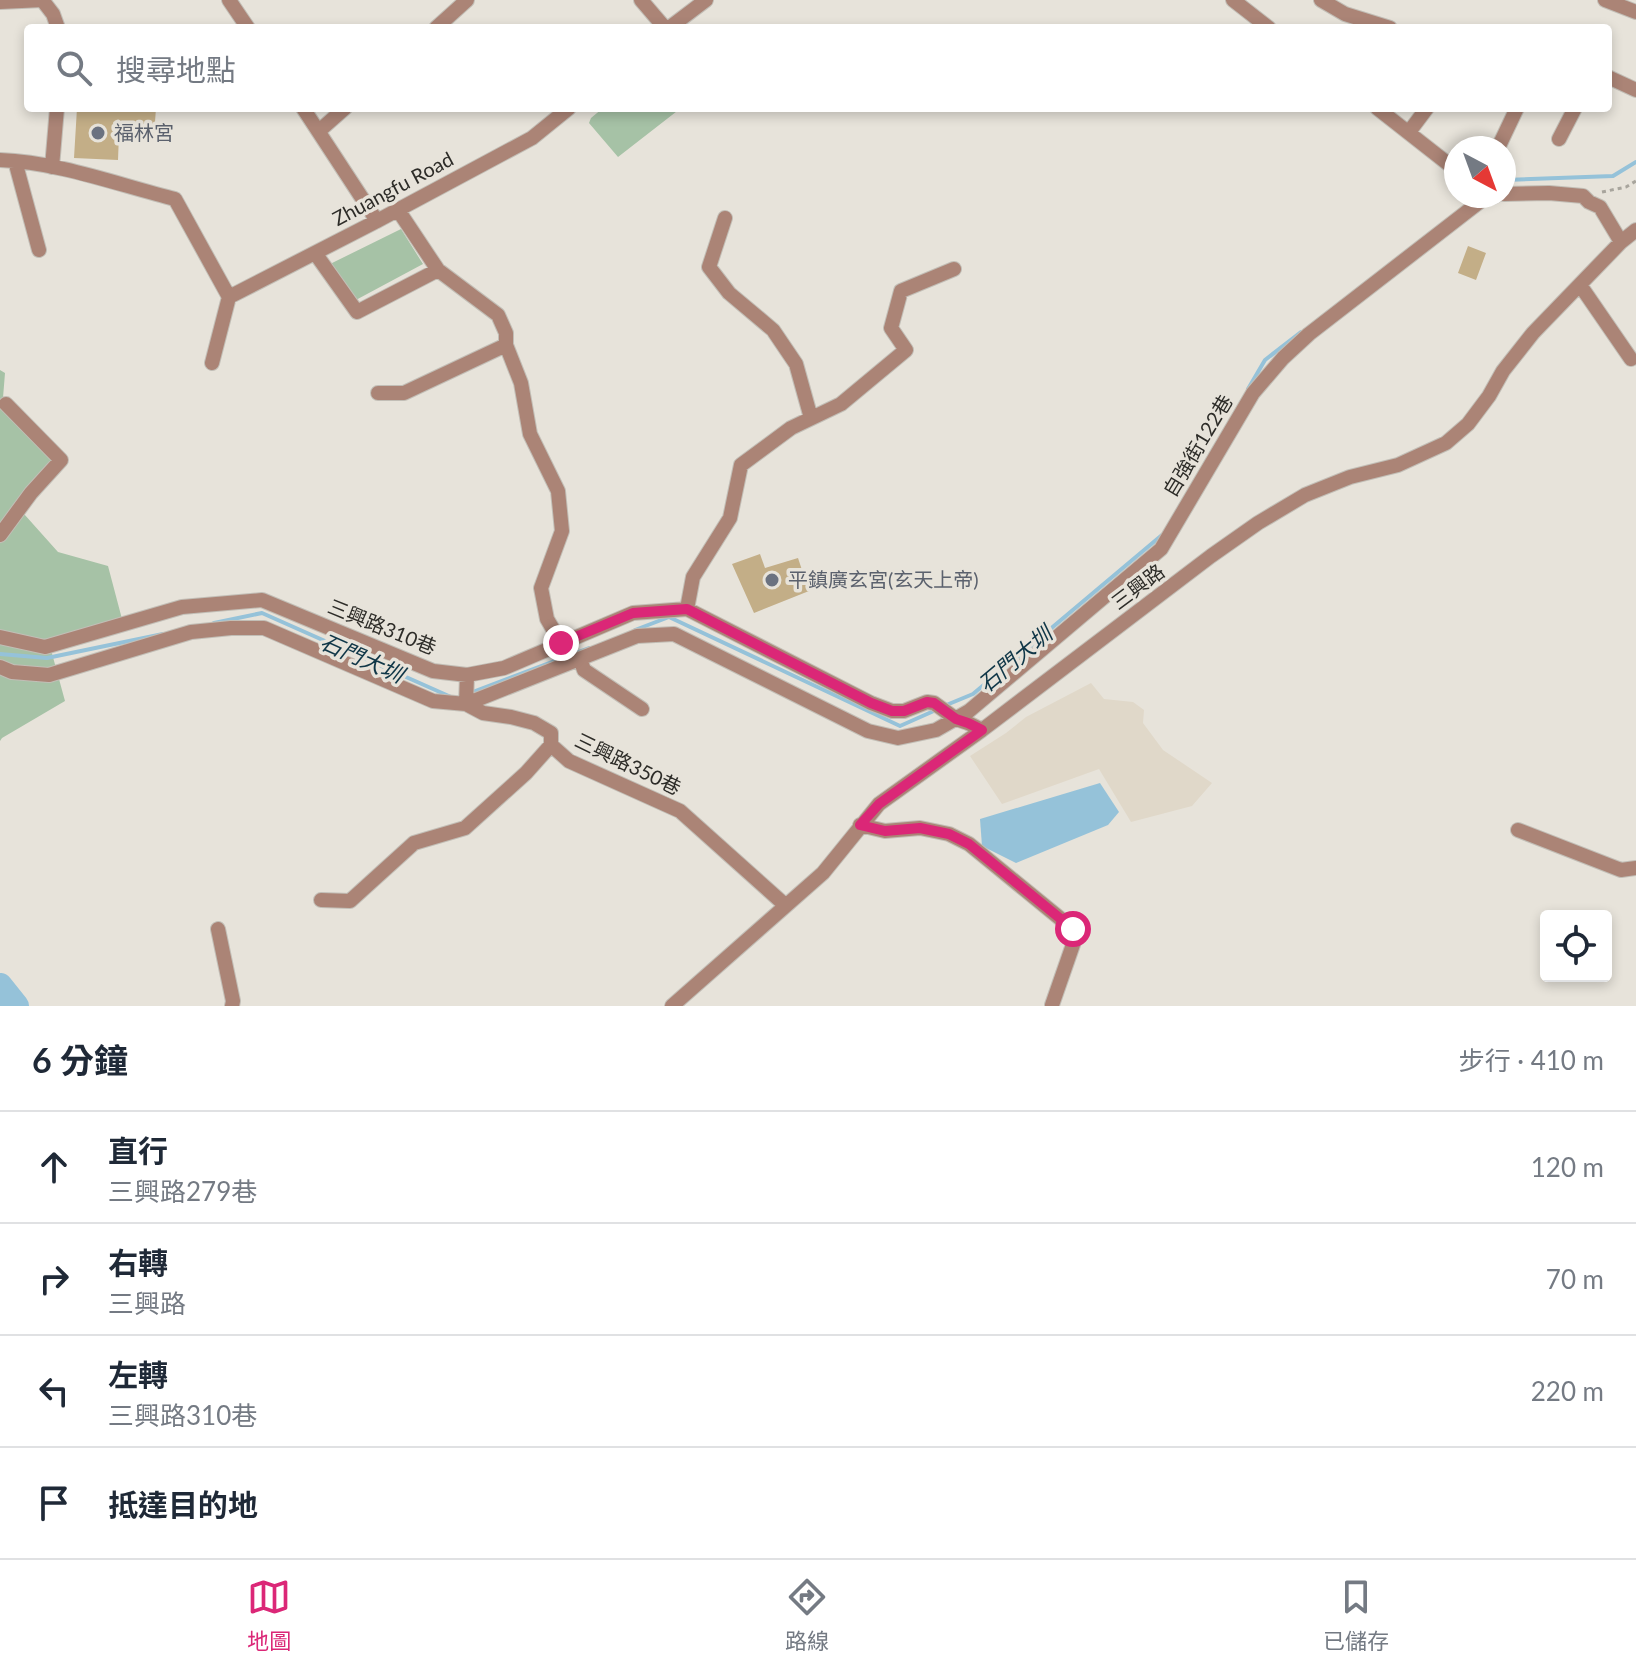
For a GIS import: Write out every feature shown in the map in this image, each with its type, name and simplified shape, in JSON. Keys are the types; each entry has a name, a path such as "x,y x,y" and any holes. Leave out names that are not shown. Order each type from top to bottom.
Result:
{"street":[{"path":"0,2 43,0 57,24"},
{"path":"440,24 467,0"},
{"path":"641,0 663,24"},
{"path":"673,24 706,0"},
{"path":"1233,0 1264,24"},
{"path":"1321,0 1347,7 1382,24"},
{"path":"1605,0 1636,12"},
{"path":"233,2 246,24"},
{"path":"1612,79 1636,90"},
{"path":"52,167 57,112"},
{"path":"306,112 377,221"},
{"path":"319,131 340,112"},
{"name":"Zhuangfu Road","path":"229,297 532,138 564,112"},
{"path":"1382,112 1444,159"},
{"path":"1409,132 1424,112"},
{"path":"1504,136 1515,112"},
{"path":"1559,139 1573,112"},
{"path":"1439,155 1444,156"},
{"path":"39,250 8,161 52,167 175,199 229,297 212,363"},
{"path":"1516,194 1583,196 1600,207 1621,242"},
{"name":"自強街122巷","path":"955,718 969,711 1161,549 1253,393 1283,358 1309,334 1470,208"},
{"path":"398,210 438,270 498,315 506,333 506,345 521,383 530,434 558,491 562,531 541,588 547,619 561,643"},
{"path":"725,218 709,267 729,293 773,330 789,353 796,364 811,418"},
{"name":"三興路","path":"672,1006 823,873 879,804 1211,556 1305,495 1350,477 1398,465 1446,443 1468,424 1533,333 1636,230"},
{"path":"315,253 357,312 438,270"},
{"path":"954,269 901,291 891,328 906,350 841,404 791,428 741,465 730,518 693,577 687,609 871,703 892,711 904,711 927,702 982,730"},
{"path":"1580,285 1631,359"},
{"path":"378,393 404,393 506,345"},
{"path":"0,535 31,493 61,460 6,404"},
{"name":"三興路310巷","path":"0,637 45,647 182,607 262,600 433,671 467,677 504,668 633,613 687,609"},
{"path":"0,667 12,672 49,675 191,632 264,628 433,701 466,701 637,636 674,634 868,731 898,738 936,730 955,718"},
{"path":"580,659 584,670 642,709"},
{"path":"466,701 467,677"},
{"name":"三興路350巷","path":"466,701 483,713 534,723 551,733 551,745 569,761 680,811 785,905"},
{"path":"321,900 350,901 414,843 465,828 526,773 551,745"},
{"path":"860,825 885,831 920,828 949,834 969,844 1073,929 1076,936 1052,1005"},
{"path":"1518,830 1621,870 1636,868"},
{"path":"218,929 232,1006"}],"path":[{"path":"1583,196 1626,187 1636,181"}],"shaded area":[{"path":"1091,683 1104,699 1133,702 1144,710 1143,723 1163,750 1212,783 1192,806 1131,822 1099,769 1002,804 970,756 1026,717"}],"green space":[{"path":"598,112 676,112 618,157 589,123"},
{"path":"401,229 423,264 354,301 328,265"},
{"path":"0,370 5,373 2,410 52,461 16,505 58,552 108,566 122,619 48,639 65,701 0,741"}],"water":[{"path":"1100,783 1119,812 1108,825 1016,863 982,846 980,819"}],"building":[{"name":"福林宮","path":"77,112 156,112 154,136 119,134 118,160 74,158"},
{"path":"1468,246 1486,253 1476,280 1458,273"},
{"name":"平鎮廣玄宮(玄天上帝)","path":"760,554 765,568 798,558 809,591 754,613 732,564"}],"waterway":[{"name":"石門大圳","path":"1516,180 1613,176 1636,162"},
{"name":"石門大圳","path":"1248,389 1265,360 1301,332"},
{"name":"石門大圳","path":"944,706 973,694 1162,535"},
{"name":"石門大圳","path":"214,623 262,613 451,697"},
{"name":"石門大圳","path":"635,630 669,617 900,726 936,710"},
{"name":"石門大圳","path":"0,654 47,658 163,634"},
{"name":"石門大圳","path":"470,693 589,648"},
{"path":"0,986 16,1006"}],"place":[{"name":"福林宮","path":"98,133"},
{"name":"平鎮廣玄宮(玄天上帝)","path":"772,580"}],"route":[{"path":"561,643 633,613 687,609 892,711 934,703 956,719 982,730 904,784 879,804 860,825 885,831 920,828 949,834 969,844 1073,929"}]}
